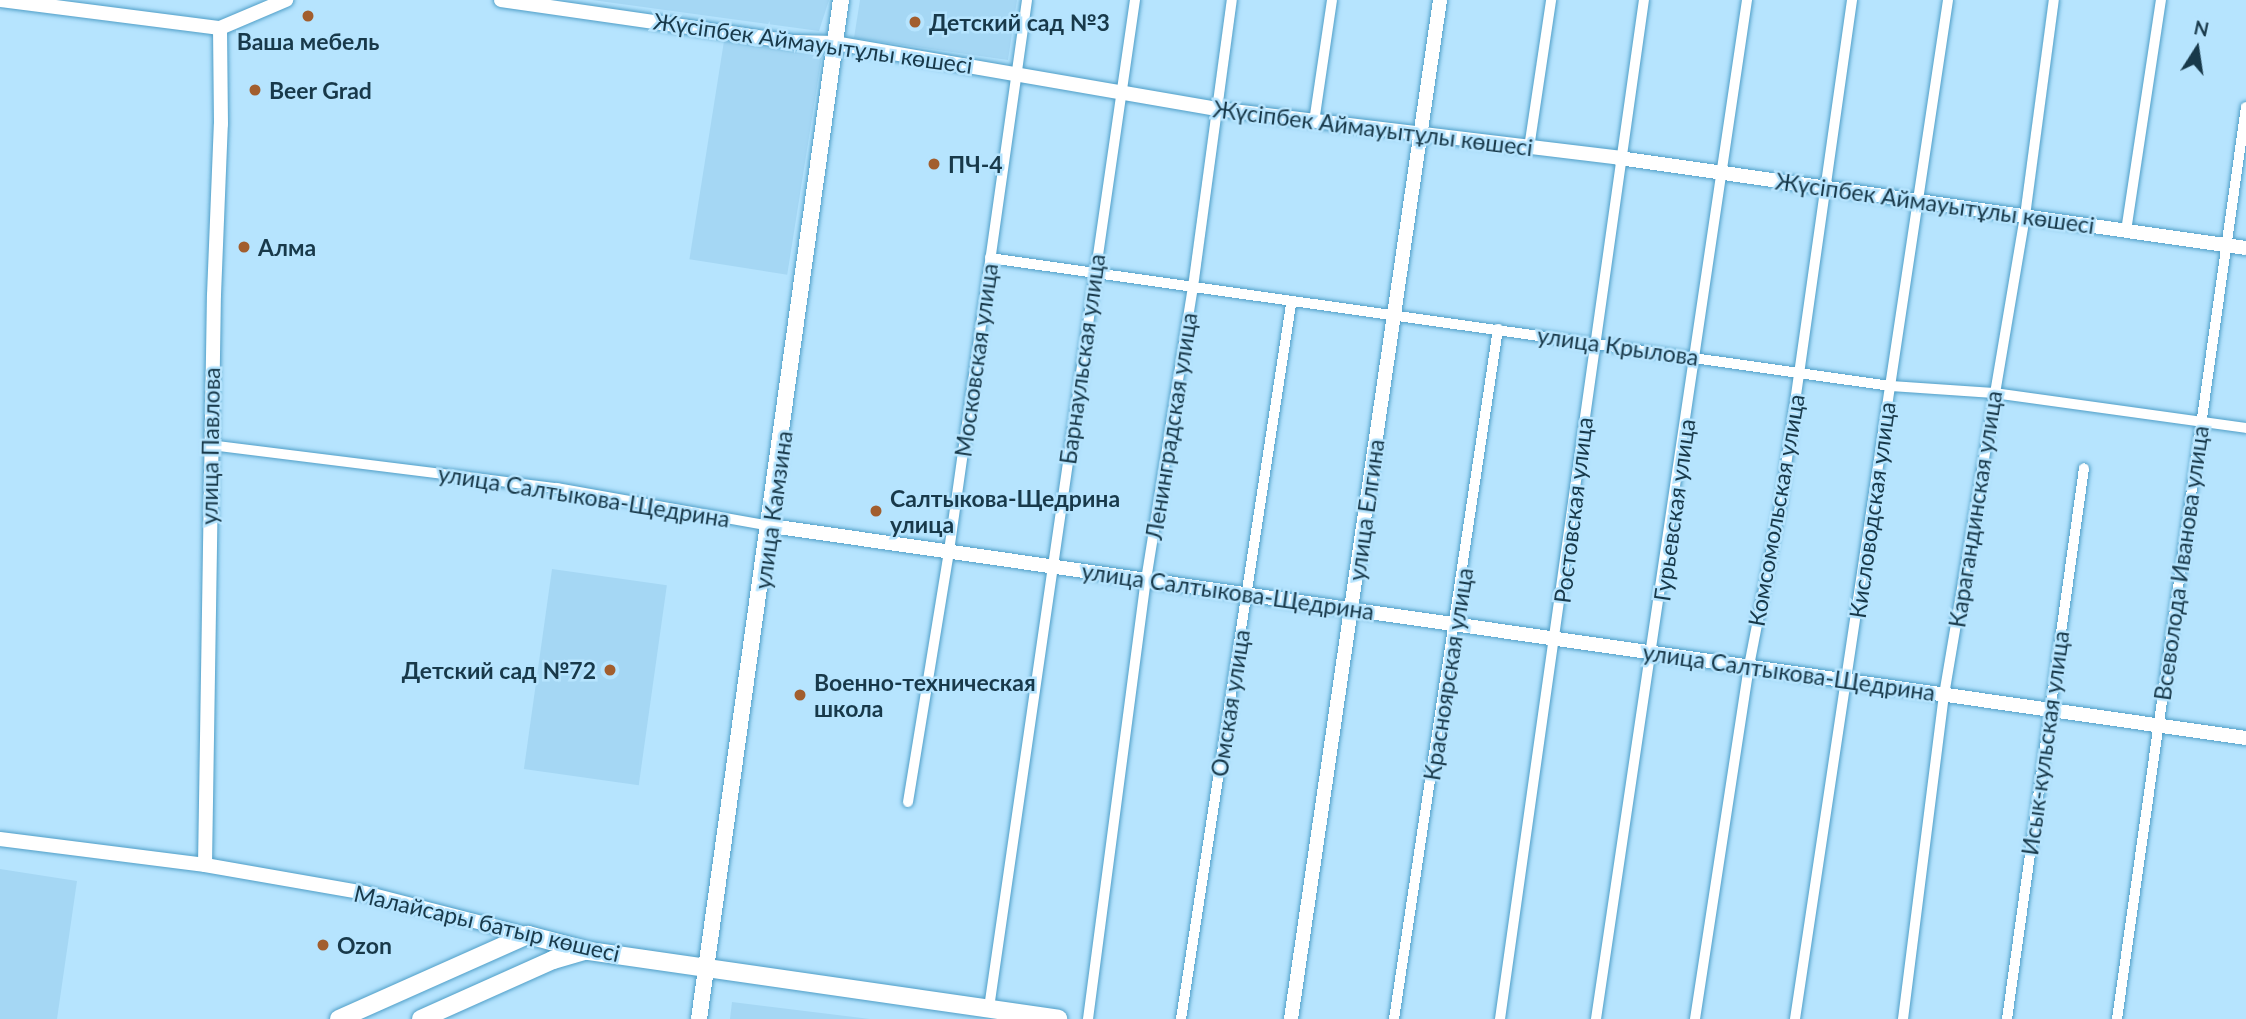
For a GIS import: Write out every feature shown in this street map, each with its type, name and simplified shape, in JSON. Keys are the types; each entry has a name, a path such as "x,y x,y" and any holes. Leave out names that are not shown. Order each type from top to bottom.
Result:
{"main road":[{"name":"улица Камзина","path":"699,1019 771,526 841,0"},
{"name":"Малайсары батыр көшесі","path":"528,935 589,951 1058,1019"},
{"path":"339,1019 528,935"},
{"path":"421,1019 562,956 589,951"}],"street":[{"path":"1,0 220,27 286,0"},
{"name":"Жүсіпбек Аймауытұлы көшесі","path":"501,0 792,42 835,43 1018,72 1217,109 1419,136 1619,158 2246,248"},
{"name":"Московская улица","path":"908,802 949,551 1027,0"},
{"name":"Барнаульская улица","path":"989,1008 1135,0"},
{"name":"Ленинградская улица","path":"1088,1019 1146,580 1193,288 1232,0"},
{"path":"1314,122 1332,0"},
{"name":"улица Елгина","path":"1291,1019 1440,0"},
{"path":"1530,148 1551,0"},
{"name":"Ростовская улица","path":"1500,1019 1558,639 1593,341 1644,0"},
{"name":"Гурьевская улица","path":"1596,1019 1653,653 1747,0"},
{"name":"Комсомольская улица","path":"1695,1019 1749,666 1781,501 1852,0"},
{"name":"Кисловодская улица","path":"1795,1019 1948,0"},
{"name":"Карагандинская улица","path":"1903,1019 1944,695 2025,216 2054,0"},
{"path":"2126,231 2161,0"},
{"name":"улица Павлова","path":"205,865 210,445 222,124 220,27"},
{"name":"Всеволода Иванова улица","path":"2117,1019 2246,107"},
{"name":"улица Крылова","path":"990,258 1291,304 1593,341 1799,374 1891,386 1994,393 2246,428"},
{"name":"Омская улица","path":"1181,1019 1291,304"},
{"name":"Красноярская улица","path":"1394,1019 1456,623 1498,329"},
{"name":"улица Салтыкова-Щедрина","path":"210,445 557,488 771,526 2246,738"},
{"name":"Исык-кульская улица","path":"2007,1019 2084,468"},
{"name":"Малайсары батыр көшесі","path":"0,839 205,865 366,893 528,935"}],"shaded area":[{"path":"592,0 829,0 819,31"},
{"path":"860,0 1017,0 1008,60 854,38"},
{"path":"724,41 822,56 787,275 689,259"},
{"path":"552,569 667,585 639,785 524,769"},
{"path":"0,869 77,881 57,1019 0,1019"},
{"path":"732,1002 870,1019 730,1019"}],"place":[{"name":"Ваша мебель","path":"308,16"},
{"name":"Детский сад №3","path":"915,22"},
{"name":"Beer Grad","path":"255,90"},
{"name":"ПЧ-4","path":"934,164"},
{"name":"Алма","path":"244,247"},
{"name":"Салтыкова-Щедрина улица","path":"876,511"},
{"name":"Детский сад №72","path":"610,670"},
{"name":"Военно-техническая школа","path":"800,695"},
{"name":"Ozon","path":"323,945"}]}
